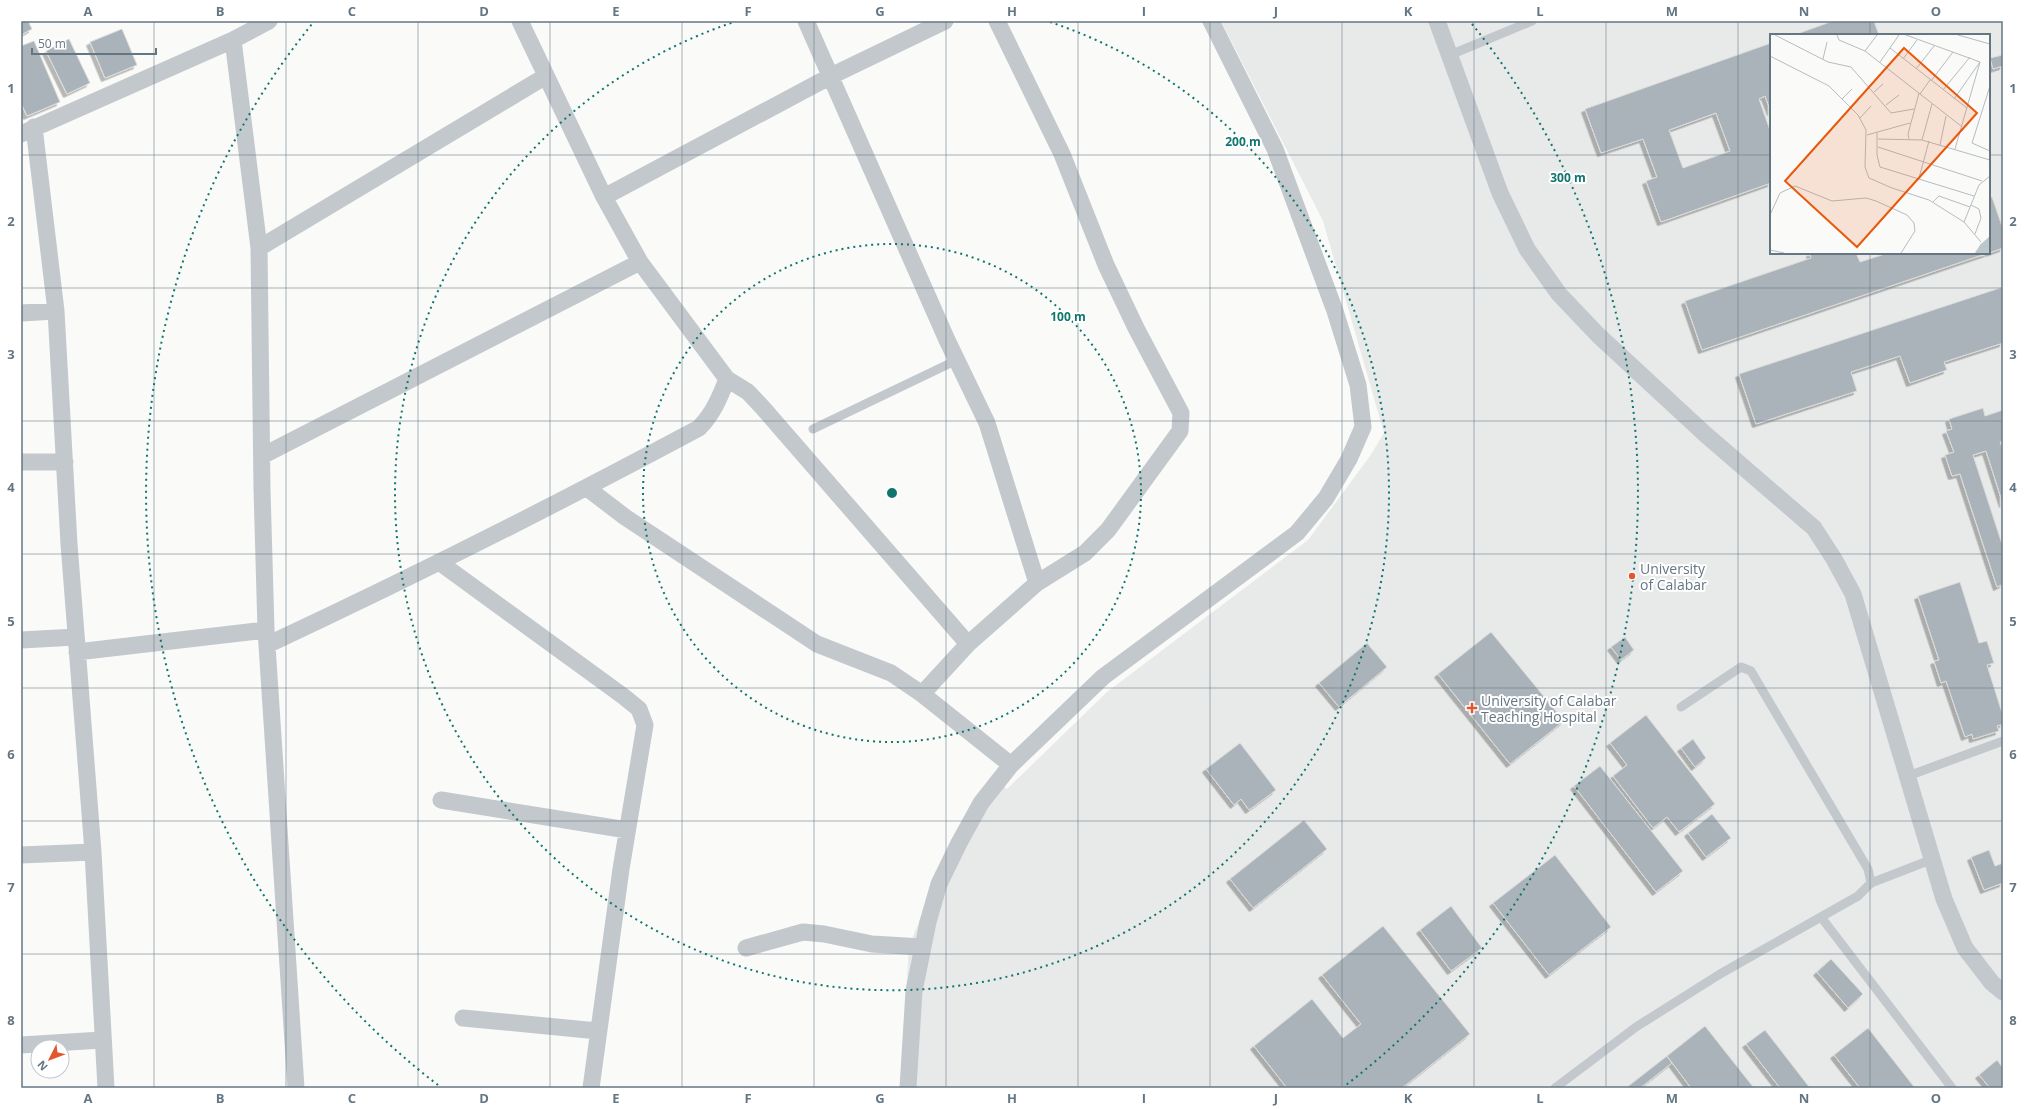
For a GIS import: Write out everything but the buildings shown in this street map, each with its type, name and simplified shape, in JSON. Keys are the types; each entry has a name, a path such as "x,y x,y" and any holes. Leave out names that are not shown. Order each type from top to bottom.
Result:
{"street":[{"path":"106,1088 102,1040 93,852 77,644 56,311 28,130 233,40 269,21"},
{"path":"520,21 604,197 640,262 728,379 748,392 763,408 968,644"},
{"path":"806,21 957,360 987,423 1037,583"},
{"path":"604,197 831,76 945,21"},
{"path":"922,694 968,644 1037,583 1085,553 1108,530 1180,431 1181,413 1136,328 1106,265 1062,154 997,21"},
{"path":"908,1088 914,991 922,947 939,884 959,843 981,804 1011,765 1103,677 1297,533 1326,498 1350,459 1363,427 1358,385 1337,318 1275,149 1211,21"},
{"path":"1437,21 1500,193 1527,249 1559,294 1598,335 1699,429 1814,528 1834,559 1853,594 1944,899 1964,948 1992,983 2003,992"},
{"path":"233,40 259,248 262,456 267,637 296,1088"},
{"path":"259,248 546,76"},
{"path":"262,456 640,262"},
{"path":"21,313 56,311"},
{"path":"21,640 77,644 267,637 439,562 587,488 699,428 708,419 715,408 728,379"},
{"path":"21,462 65,462"},
{"path":"587,488 625,517 806,638 817,644 891,673 922,694 1011,765"},
{"path":"439,562 623,696 639,709 645,725 627,830 591,1088"},
{"path":"441,800 627,830"},
{"path":"21,855 93,852"},
{"path":"746,948 803,932 824,934 872,944 922,947"},
{"path":"463,1018 598,1031"},
{"path":"21,1045 102,1040"}],"lane":[{"path":"1450,55 1532,21"},
{"path":"813,429 957,360"},
{"path":"1681,707 1741,667 1751,671 1868,869 1871,883"},
{"path":"1908,776 2003,741"},
{"path":"1555,1088 1636,1027 1720,974 1858,896 1871,883 1933,859"},
{"path":"1821,917 1952,1088"}],"shaded area":[{"name":"University of Calabar","path":"1221,21 2003,21 2003,1088 900,1088 909,946 950,847 992,775 1007,789 1107,692 1308,540 1370,456 1384,433 1323,221"}],"place":[{"name":"University of Calabar","path":"1632,576"},
{"name":"University of Calabar Teaching Hospital","path":"1472,708"}]}
